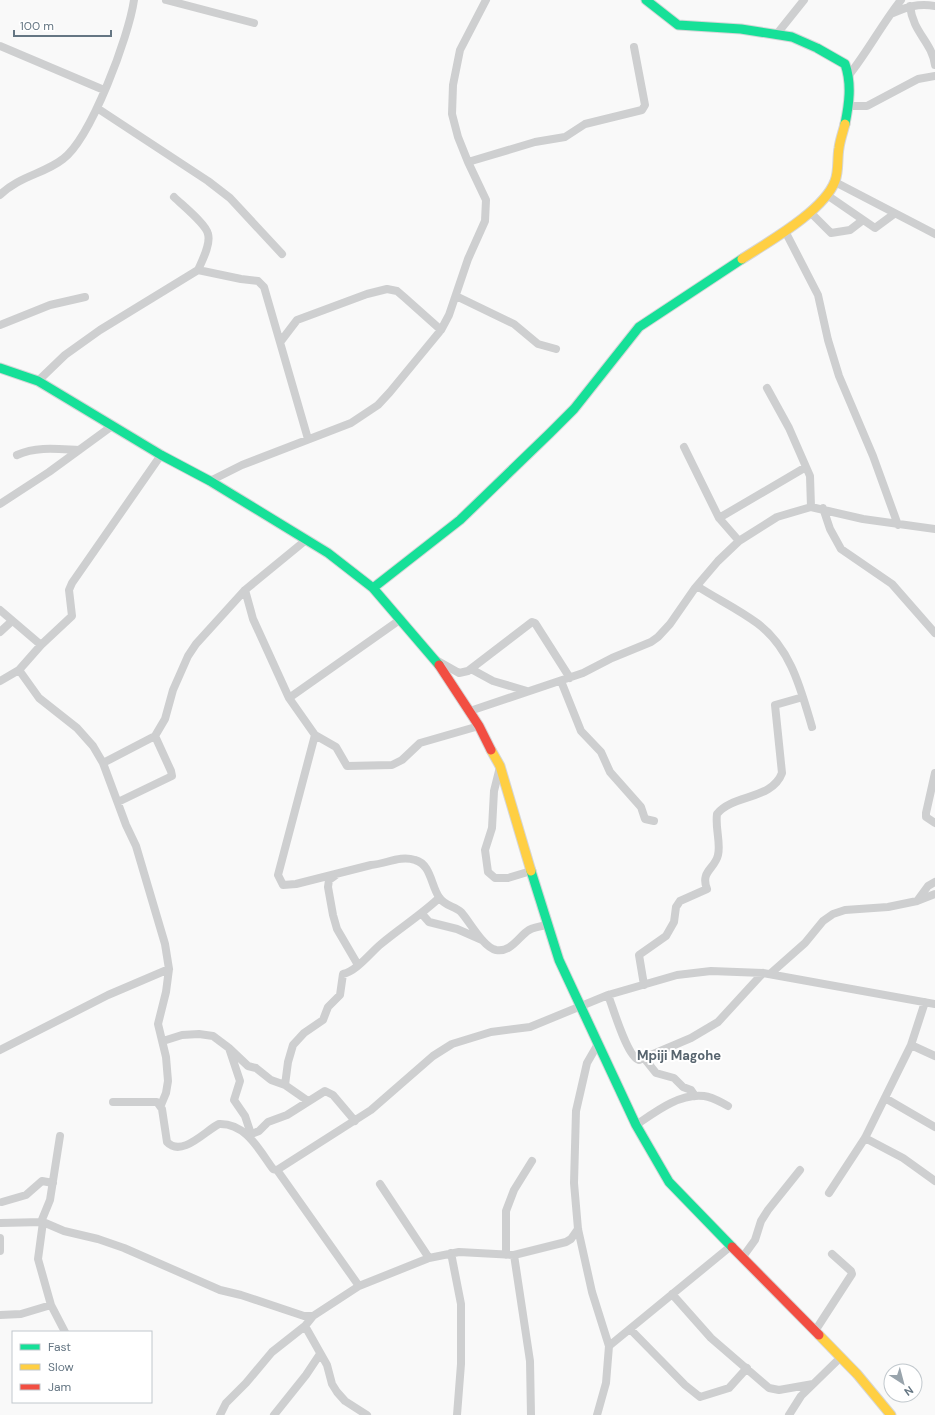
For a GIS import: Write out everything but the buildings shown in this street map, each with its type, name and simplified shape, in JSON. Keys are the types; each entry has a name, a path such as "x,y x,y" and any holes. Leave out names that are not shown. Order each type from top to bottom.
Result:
{"street":[{"path":"0,195 17,182 61,161 71,153 97,108 132,19 134,0"},
{"path":"166,0 254,23"},
{"path":"210,481 242,465 350,423 378,405 441,330 456,296 463,272 483,229 487,211 486,200 458,137 452,114 453,85 460,50 484,3 474,0"},
{"path":"373,588 460,520 545,438 574,409 639,327 714,276 785,231 810,212 836,182 839,148 850,106 849,75 845,64 831,55 792,37 741,29 678,25 646,0"},
{"path":"776,35 804,0"},
{"path":"849,75 862,59 900,0"},
{"path":"889,15 918,4 935,6"},
{"path":"910,6 915,26 933,53 935,65"},
{"path":"0,46 104,90"},
{"path":"468,162 536,142 565,137 585,124 642,110 645,105 634,47"},
{"path":"850,106 867,106 918,79 935,76"},
{"path":"97,108 208,181 230,198 282,254"},
{"path":"836,182 894,214 935,234"},
{"path":"827,194 863,220 877,228 894,214"},
{"path":"38,381 65,355 100,330 198,270 208,241 208,234 204,227 174,197"},
{"path":"810,212 831,233 850,230 863,220"},
{"path":"785,231 818,295 828,340 839,376 873,456 898,524"},
{"path":"198,270 262,283 281,341 308,439"},
{"path":"281,341 297,320 367,294 387,289 397,291 441,330"},
{"path":"456,296 514,324 538,344 556,348"},
{"path":"0,325 50,305 86,297"},
{"path":"0,368 10,370 38,381 161,455 210,481 328,553 373,588 401,619 435,659 470,711 500,766 547,925 559,960 636,1126 669,1182 742,1258 770,1284 841,1357 891,1415"},
{"path":"767,388 789,428 810,476 811,507"},
{"path":"0,504 80,450 112,426"},
{"path":"684,447 719,518 739,541"},
{"path":"17,455 28,450 39,448 80,450"},
{"path":"0,681 19,670 41,645 72,616 69,590 72,583 161,455"},
{"path":"719,518 806,467"},
{"path":"470,711 583,673 658,637 718,561 739,541 777,517 811,507 823,508 863,519 935,529"},
{"path":"823,508 830,530 841,549 892,584 935,633"},
{"path":"103,763 155,736 165,719 173,690 188,656 201,638 245,590 306,540"},
{"path":"697,586 748,617 770,635 783,652 792,668 803,696 812,727"},
{"path":"245,590 253,619 289,698 315,735 336,747 347,766 392,764 402,760 420,743 479,726"},
{"path":"0,610 41,645"},
{"path":"289,698 401,619"},
{"path":"0,632 12,621"},
{"path":"435,659 459,672 471,669 532,622 535,623 570,678"},
{"path":"471,669 493,681 527,691"},
{"path":"19,670 38,698 77,728 103,763 126,826 136,846 166,944 169,969 166,992 158,1024 163,1041 168,1081 166,1093 161,1105 167,1142 172,1146 189,1144 219,1124 224,1124 250,1135 259,1131 268,1122 287,1115 322,1092 328,1092 356,1121"},
{"path":"561,681 581,731 601,752 610,772 641,807 645,819 654,821"},
{"path":"644,984 640,955 666,936 674,922 676,908 680,901 706,889 704,881 718,855 717,814 744,799 771,789 779,782 782,773 776,705 803,696"},
{"path":"315,735 301,786 292,829 278,875 283,885 288,886 371,865 383,864 398,858 414,859 424,866 439,898 461,912 484,942"},
{"path":"118,802 172,776 172,771 155,736"},
{"path":"500,766 494,791 492,828 485,850 488,872 495,878 508,878 531,870"},
{"path":"935,773 926,817 935,822"},
{"path":"336,875 329,880 328,887 333,915 338,929 358,965"},
{"path":"917,901 928,886 935,882"},
{"path":"608,995 629,1048 637,1060 644,1058 691,1038 718,1022 767,974 805,943 823,920 833,914 845,910 888,907 917,901 935,894"},
{"path":"285,1085 288,1062 294,1045 304,1034 323,1020 328,1007 340,995 343,974 348,973 382,943 422,914 439,898"},
{"path":"422,914 429,922 457,929 484,942 496,950 503,950 511,946 531,929 547,925"},
{"path":"0,1050 108,995 169,969"},
{"path":"277,1170 356,1121 393,1093 432,1056 452,1044 491,1032 530,1027 580,1005 608,995 677,975 711,971 767,974 935,1004"},
{"path":"829,1194 865,1138 885,1098 911,1045 925,1002"},
{"path":"163,1041 182,1035 199,1034 213,1036 250,1067 256,1068 271,1080 285,1085 308,1101"},
{"path":"598,1044 587,1064 576,1111 574,1183 578,1229 592,1292 609,1346 606,1383 598,1415"},
{"path":"911,1045 935,1056"},
{"path":"229,1048 240,1081 234,1100 245,1116 250,1135 273,1169 277,1170 359,1286"},
{"path":"644,1058 656,1073 674,1078 683,1087 691,1090 695,1096"},
{"path":"636,1126 658,1110 671,1103 695,1096 712,1098 728,1106"},
{"path":"885,1098 935,1127"},
{"path":"113,1102 157,1102 161,1105"},
{"path":"60,1136 48,1207 42,1222 38,1260 52,1305 65,1331"},
{"path":"865,1138 903,1158 935,1181"},
{"path":"531,1415 530,1361 510,1255 506,1211 514,1190 532,1161"},
{"path":"742,1258 755,1240 768,1210 800,1170"},
{"path":"2,1202 26,1195 42,1181 53,1183"},
{"path":"380,1184 429,1258"},
{"path":"0,1223 42,1222 64,1231 124,1248 220,1290 241,1295 304,1316 313,1316"},
{"path":"220,1415 226,1403 246,1384 272,1352 305,1326 313,1316 359,1286 429,1258 452,1253 474,1252 510,1255 566,1242 574,1236 578,1229"},
{"path":"0,1238 0,1251"},
{"path":"609,1346 731,1246"},
{"path":"452,1253 461,1304 462,1364 457,1415"},
{"path":"815,1331 852,1274 851,1271 832,1254"},
{"path":"672,1294 711,1338 769,1388 774,1389 813,1384"},
{"path":"0,1315 21,1314 52,1305"},
{"path":"305,1326 327,1365 332,1384 337,1392 358,1412 367,1415"},
{"path":"630,1328 685,1385 700,1397 728,1388 747,1368"},
{"path":"274,1415 306,1375 320,1354"},
{"path":"789,1415 801,1396 841,1357"}],"traffic: fast":[{"path":"646,0 678,25 741,29 792,37 817,48 845,64 849,79 849,102 845,124"},
{"path":"373,588 460,520 550,433 574,409 639,327 742,259"},
{"path":"0,368 38,381 161,455 210,481 328,553 373,588 439,665"},
{"path":"531,871 559,960 636,1125 669,1182 732,1247"}],"traffic: slow":[{"path":"742,259 794,225 808,214 829,192 836,177 839,145 845,124"},
{"path":"491,750 500,766 531,871"},
{"path":"819,1335 857,1374 891,1415"}],"traffic: jam":[{"path":"439,665 479,726 491,750"},
{"path":"732,1247 819,1335"}],"district":[{"name":"Mpiji Magohe","path":"679,1055"}]}
